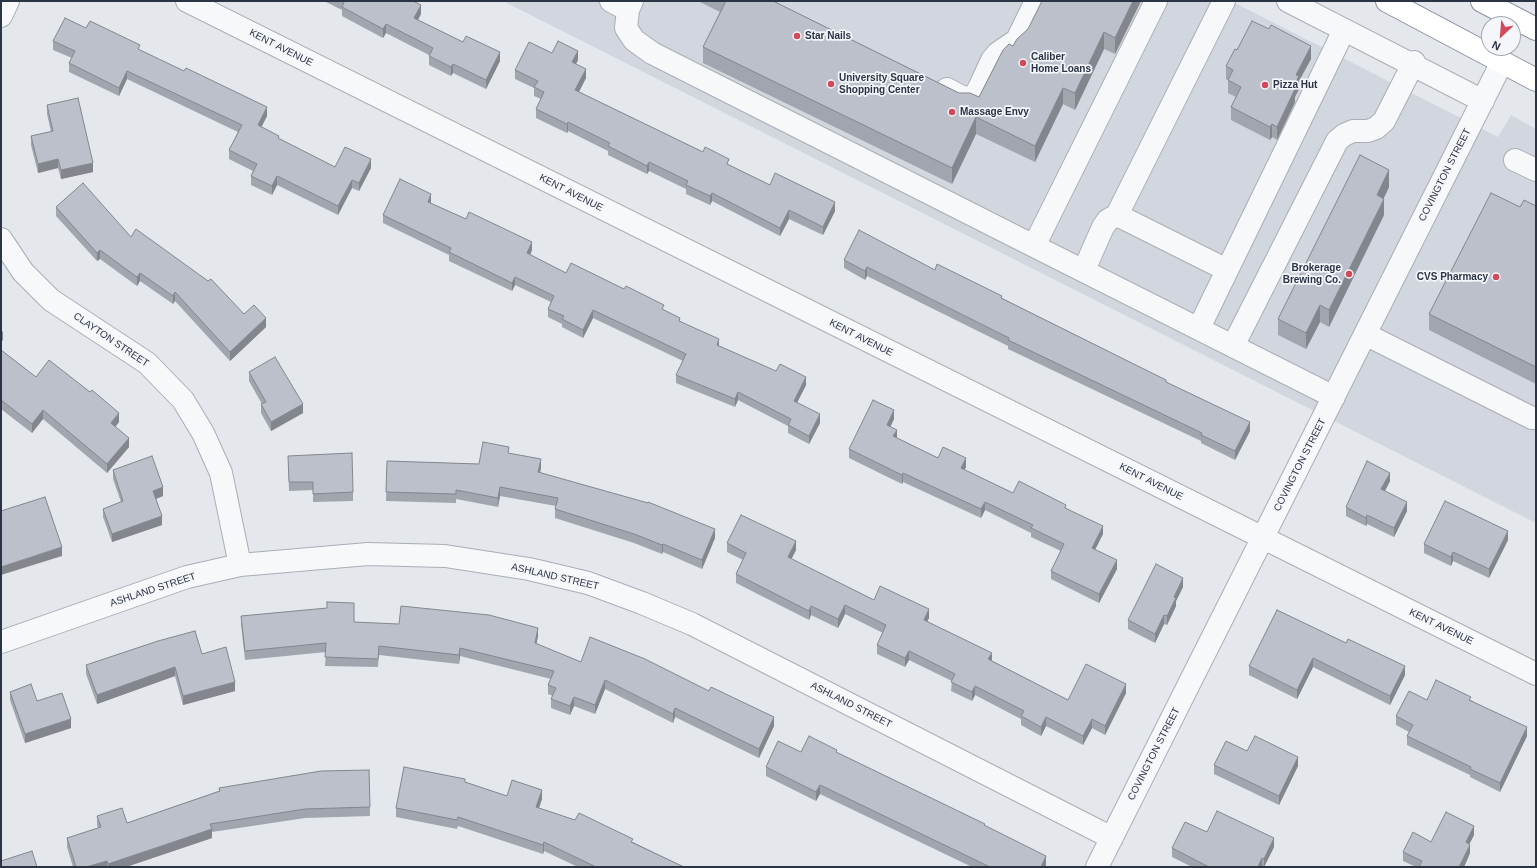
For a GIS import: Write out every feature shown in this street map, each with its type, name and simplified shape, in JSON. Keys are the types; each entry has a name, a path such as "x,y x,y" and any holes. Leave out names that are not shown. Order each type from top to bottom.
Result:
{"highway":[{"path":"1387,1 1536,80"},
{"path":"1482,1 1536,30"}],"street":[{"path":"1,16 8,1"},
{"name":"KENT AVENUE","path":"187,1 1536,674"},
{"path":"928,80 964,98 975,96 992,60 998,53 1017,40 1036,1"},
{"path":"1034,246 1156,1"},
{"path":"1084,270 1103,227 1108,220 1117,215 1224,1"},
{"path":"1288,1 1413,63 1482,101"},
{"path":"624,4 626,28 634,40 652,52 1334,397"},
{"path":"1199,328 1344,30"},
{"name":"COVINGTON STREET","path":"1097,867 1502,62"},
{"path":"1233,346 1337,141 1344,135 1353,131 1368,131 1376,128 1384,121 1413,63"},
{"path":"1515,160 1536,170"},
{"path":"1117,215 1227,270"},
{"name":"CLAYTON STREET","path":"1,239 24,272 51,300 147,363 183,400 203,433 221,473 240,565"},
{"path":"1365,334 1535,415"},
{"name":"ASHLAND STREET","path":"1,642 187,577 240,565 368,554 445,556 529,569 588,583 692,624 1112,838"}],"shaded area":[{"path":"503,1 1231,1 1498,137 1511,115 1536,129 1536,523"}],"building":[{"path":"342,1 413,1 421,5 414,18 463,42 466,36 500,52 486,80 453,64 451,67 429,56 433,48 386,24 383,29 342,7 344,2"},
{"name":"University Square Shopping Center","path":"726,1 773,1 959,93 970,93 979,97 1003,50 1009,44 1013,46 1017,39 1028,29 1042,1 1133,1 1115,38 1104,32 1075,93 1063,88 1035,146 976,117 952,168 703,47"},
{"path":"65,18 86,28 90,21 140,45 138,49 184,71 186,68 267,107 258,125 279,136 278,138 335,167 345,147 371,159 359,183 352,180 338,206 277,176 272,186 251,176 257,164 229,150 242,125 127,71 119,88 69,63 75,51 53,41"},
{"name":"Pizza Hut","path":"1252,21 1269,29 1271,25 1311,46 1296,75 1299,76 1293,88 1295,89 1277,127 1272,124 1270,127 1231,107 1241,87 1228,80 1233,70 1226,66 1235,49 1237,50"},
{"path":"558,41 578,51 572,62 586,69 575,90 703,152 705,147 729,159 727,164 770,185 775,173 835,202 823,227 789,210 780,228 712,193 710,196 686,185 688,181 649,162 647,166 608,146 610,143 568,122 567,124 536,109 544,92 534,87 538,81 515,70 529,42 552,53"},
{"path":"78,98 93,163 61,170 58,159 38,164 31,136 53,131 47,105"},
{"path":"1360,155 1389,170 1377,195 1384,199 1329,310 1320,305 1306,333 1278,319"},
{"path":"400,179 431,194 428,202 466,219 469,212 532,242 527,253 566,273 571,263 624,289 626,286 664,305 662,309 680,318 679,321 719,339 717,345 776,371 780,364 806,377 794,401 820,414 809,436 788,425 791,419 738,392 735,399 676,375 686,354 593,310 583,330 562,319 564,316 548,309 554,296 515,277 512,283 449,252 451,248 383,215"},
{"path":"83,183 131,237 136,229 208,281 211,279 244,314 254,305 266,318 230,352 175,292 173,296 140,273 137,277 100,250 97,253 56,207"},
{"name":"CVS Pharmacy","path":"1491,193 1520,207 1524,200 1536,206 1536,367 1429,314"},
{"path":"859,230 935,270 937,264 1002,296 1001,298 1166,380 1166,382 1250,422 1235,451 1201,435 1202,433 1008,340 1009,338 867,267 865,271 844,260"},
{"path":"1,350 36,377 49,360 90,392 92,390 119,413 111,423 129,438 107,464 43,410 32,424 1,400"},
{"path":"275,357 303,404 271,422 261,404 266,402 249,372"},
{"path":"873,400 894,410 887,425 897,430 893,436 938,458 943,447 966,458 961,468 1013,493 1019,481 1066,505 1065,508 1103,526 1092,548 1117,560 1099,594 1051,571 1064,544 1031,528 1033,525 985,502 981,509 903,473 902,475 849,449"},
{"path":"483,442 509,447 508,453 541,459 538,472 648,502 715,529 702,560 663,544 662,545 634,534 555,509 558,498 500,487 498,498 456,490 456,494 386,492 387,461 479,464"},
{"path":"352,453 353,492 313,494 313,482 289,482 288,456"},
{"path":"152,456 163,487 153,491 162,516 112,534 103,509 123,501 113,470"},
{"path":"1367,461 1390,473 1381,489 1407,502 1394,528 1367,515 1366,518 1346,507"},
{"path":"45,497 62,547 1,567 1,511"},
{"path":"1445,501 1508,531 1489,569 1453,552 1451,557 1424,544"},
{"path":"741,515 796,541 788,557 874,600 880,586 929,609 924,620 992,653 988,659 1068,700 1086,664 1126,684 1105,726 1092,719 1083,736 1046,717 1041,727 1021,716 1024,711 975,686 972,692 951,682 955,674 909,651 905,658 877,645 886,625 845,605 838,619 811,606 809,611 736,574 746,553 727,543"},
{"path":"1156,564 1183,578 1174,597 1176,598 1167,616 1164,615 1155,634 1128,620"},
{"path":"327,602 354,603 354,622 399,624 401,606 489,615 538,628 535,643 581,662 590,637 645,659 709,691 711,687 774,717 759,749 675,708 673,714 605,680 595,705 574,697 570,706 551,699 556,688 548,685 554,671 460,648 459,655 379,646 378,659 325,657 326,643 245,651 241,616 327,608"},
{"path":"1277,610 1346,643 1348,639 1405,666 1390,696 1313,658 1297,690 1249,666"},
{"path":"195,631 202,654 226,647 235,682 183,696 175,667 97,695 86,665 158,641"},
{"path":"1436,680 1471,697 1469,700 1527,727 1500,783 1407,736 1413,725 1396,716 1409,691 1427,700"},
{"path":"31,684 37,701 62,693 71,719 25,734 10,692"},
{"path":"809,736 837,750 836,752 985,824 984,825 1046,856 1041,867 990,867 820,785 816,792 766,767 778,741 801,752"},
{"path":"1255,736 1298,757 1279,796 1214,765 1226,741 1247,751"},
{"path":"404,767 465,779 465,782 507,796 512,780 542,790 536,807 575,820 579,813 633,839 631,842 684,867 596,867 544,842 543,845 458,817 457,820 396,808"},
{"path":"369,770 370,807 305,809 210,824 212,829 108,864 107,861 86,867 76,867 67,838 101,827 97,816 122,808 127,823 220,791 219,788 321,771"},
{"path":"1217,811 1274,838 1264,859 1262,858 1258,867 1209,867 1172,848 1185,822 1207,832"},
{"path":"1446,812 1474,826 1466,842 1470,845 1459,867 1419,867 1422,861 1403,852 1413,832 1431,842"},
{"path":"32,851 37,867 1,867 1,861"}],"place":[{"name":"Star Nails","path":"797,36"},
{"name":"Caliber Home Loans","path":"1023,63"},
{"name":"University Square Shopping Center","path":"831,84"},
{"name":"Pizza Hut","path":"1265,85"},
{"name":"Massage Envy","path":"952,112"},
{"name":"Brokerage Brewing Co.","path":"1349,274"},
{"name":"CVS Pharmacy","path":"1496,277"}]}
